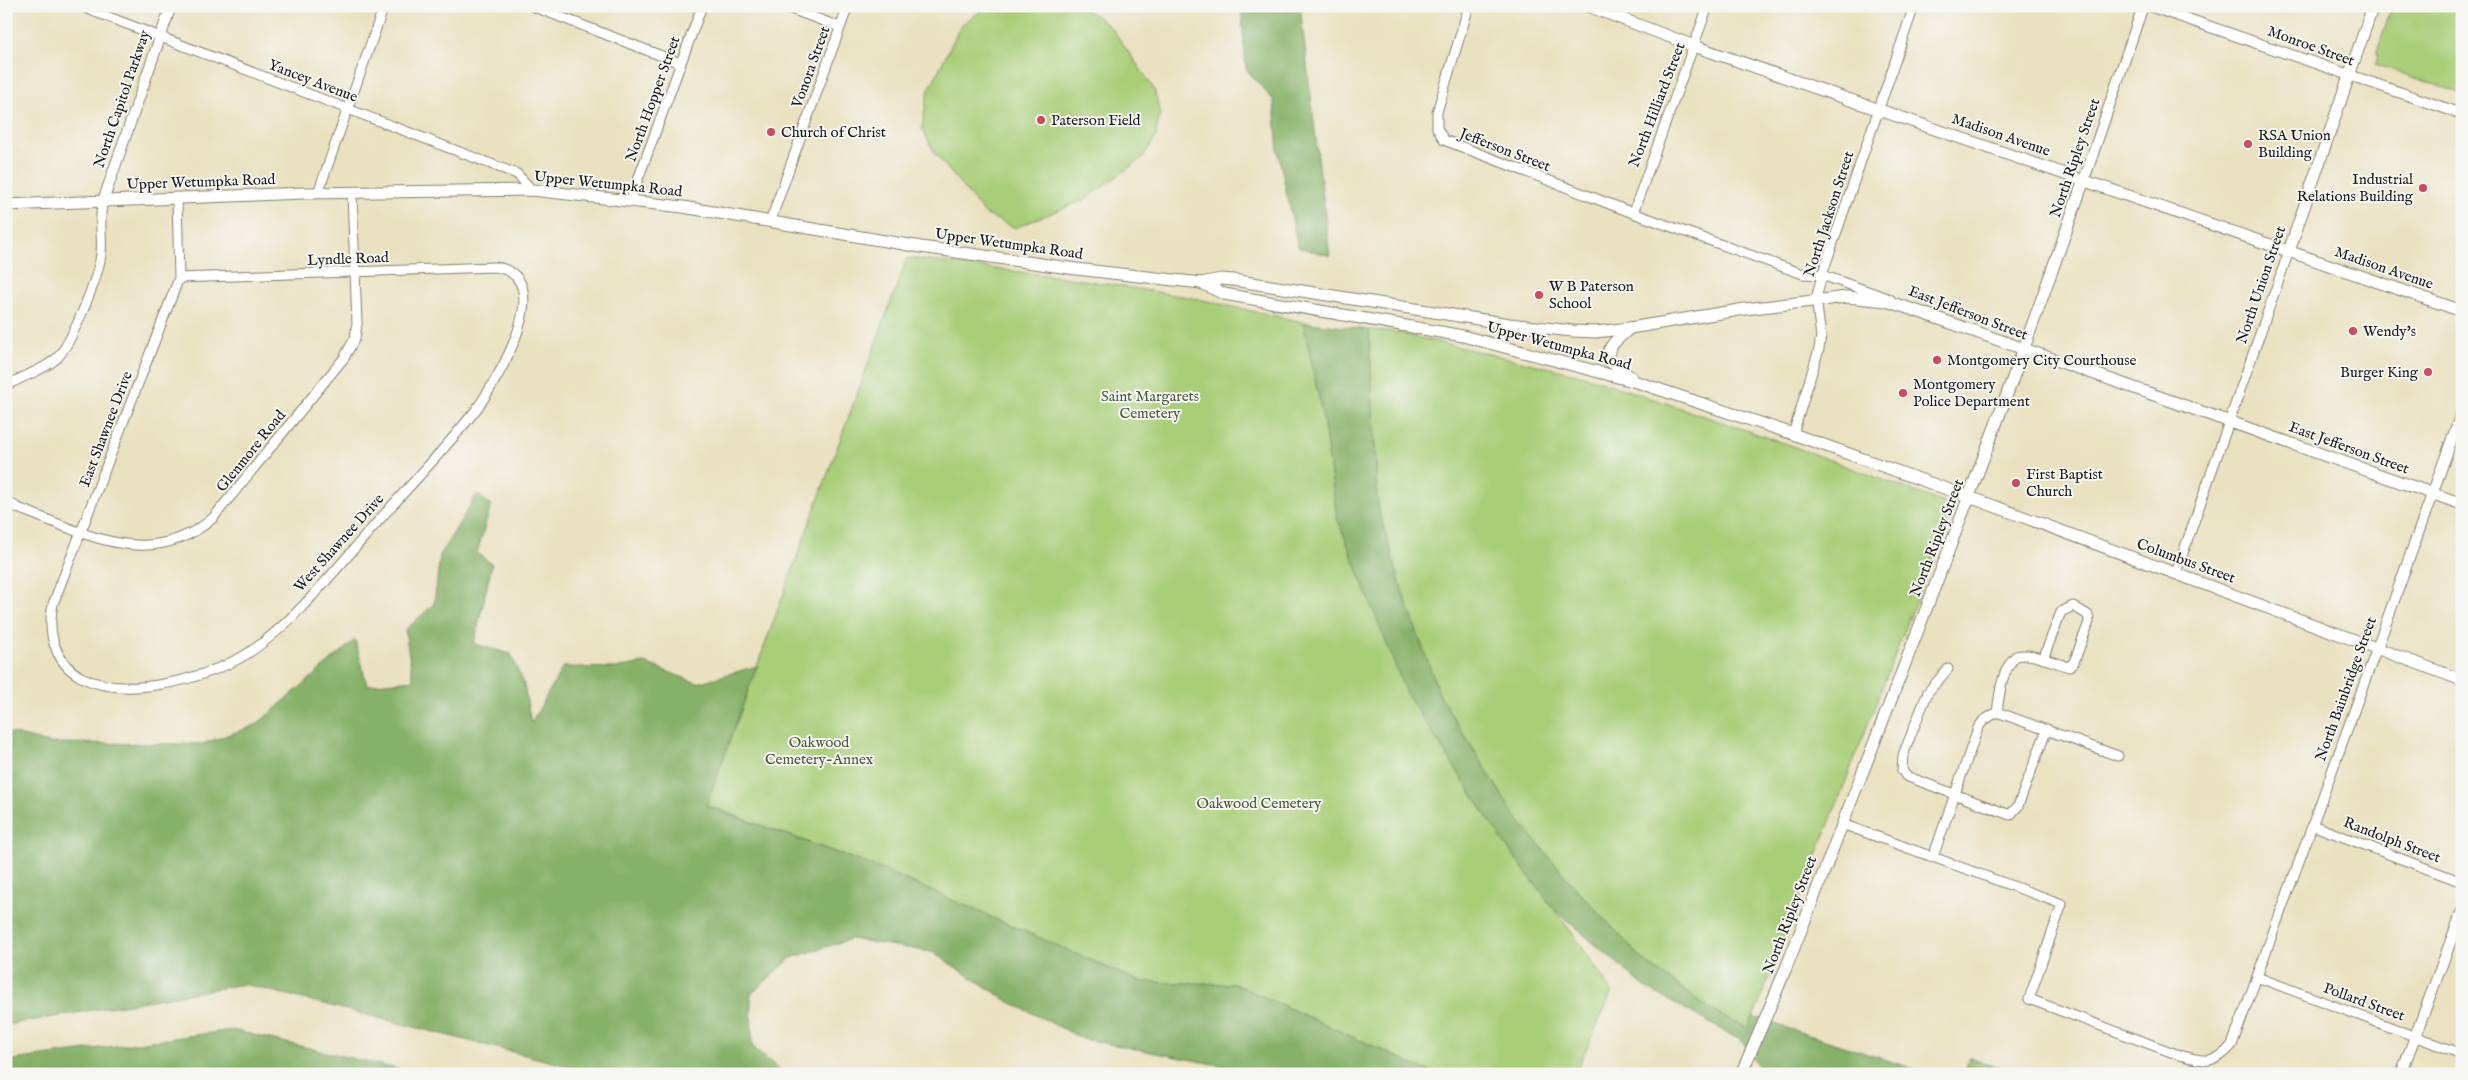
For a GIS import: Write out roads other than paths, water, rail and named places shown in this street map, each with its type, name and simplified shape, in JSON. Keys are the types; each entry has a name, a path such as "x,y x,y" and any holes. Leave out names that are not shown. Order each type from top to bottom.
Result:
{"main road":[{"name":"Madison Avenue","path":"1588,6 1694,46 2462,311"},
{"name":"North Union Street","path":"2289,251 2373,6"},
{"name":"North Ripley Street","path":"1741,1074 1763,1026 1969,497 2024,351 2084,180"},
{"name":"Upper Wetumpka Road","path":"6,205 318,193 532,190 683,207 946,251 1106,273 1201,283 1221,279 1277,285 1540,329 1596,332 1816,299 1868,298 1886,301 1917,311"},
{"name":"Upper Wetumpka Road","path":"1201,283 1224,294 1417,327 1481,340 1640,383 1900,472"},
{"path":"1417,327 1419,310"},
{"name":"East Jefferson Street","path":"1917,311 2024,351 2462,504"},
{"path":"1630,328 1611,346 1607,353 1608,360 1640,383"},
{"name":"Columbus Street","path":"1900,472 2462,680"}],"street":[{"name":"Yancey Avenue","path":"80,6 516,174 532,190"},
{"name":"North Capitol Parkway","path":"103,201 171,6"},
{"path":"318,193 384,6"},
{"path":"532,6 680,63"},
{"name":"North Hopper Street","path":"630,201 702,6"},
{"path":"783,6 840,27"},
{"name":"Vonora Street","path":"770,222 848,6"},
{"name":"Jefferson Street","path":"1469,6 1437,112 1436,124 1439,135 1453,145 1632,213"},
{"name":"North Hilliard Street","path":"1632,213 1708,6"},
{"name":"North Jackson Street","path":"1793,434 1819,349 1821,336 1816,299 1822,275 1914,6"},
{"name":"North Ripley Street","path":"2084,180 2143,6"},
{"name":"Monroe Street","path":"2150,6 2462,114"},
{"name":"Glenmore Road","path":"6,500 18,508 118,544 152,546 184,537 213,518 350,349 357,324 352,193"},
{"name":"East Shawnee Drive","path":"65,664 53,642 50,615 179,278 177,198"},
{"path":"6,386 55,360 68,345 98,268 101,250 99,217 103,201"},
{"name":"East Jefferson Street","path":"1632,213 1804,274 1822,275 1893,300 1917,311"},
{"name":"North Union Street","path":"2176,573 2289,251"},
{"name":"Lyndle Road","path":"179,278 487,267 502,268 517,276"},
{"name":"West Shawnee Drive","path":"65,664 78,675 97,684 136,686 162,684 187,679 224,666 262,644 282,627 456,434 489,390 503,364 523,313 525,295 517,276"},
{"name":"North Bainbridge Street","path":"1933,857 2062,904 2029,999 2200,1061 2214,1060 2224,1054 2232,1044 2257,977 2462,411"},
{"path":"1998,712 2001,684 2011,660 2016,656 2022,654 2069,667 2074,662 2089,622 2088,615 2082,609 2073,606 2061,612 2043,659"},
{"path":"1948,669 1928,692 1901,763 1906,776 1954,796 2010,815 2015,812 2047,730"},
{"path":"1842,824 1933,857 1978,728 1983,721 1998,712"},
{"path":"1998,712 2118,756"},
{"name":"Randolph Street","path":"2312,825 2462,882"},
{"path":"2401,1074 2462,911"},
{"name":"Pollard Street","path":"2257,977 2462,1054"}],"place":[{"name":"Paterson Field","path":"1041,120"},
{"name":"Church of Christ","path":"771,132"},
{"name":"RSA Union Building","path":"2248,144"},
{"name":"Industrial Relations Building","path":"2423,188"},
{"name":"W B Paterson School","path":"1539,295"},
{"name":"Wendy's","path":"2353,331"},
{"name":"Montgomery City Courthouse","path":"1937,360"},
{"name":"Burger King","path":"2428,372"},
{"name":"Montgomery Police Department","path":"1903,393"},
{"name":"First Baptist Church","path":"2016,483"}],"park label":[{"name":"Saint Margarets Cemetery","path":"1150,404"},
{"name":"Oakwood Cemetery-Annex","path":"819,750"},
{"name":"Oakwood Cemetery","path":"1259,803"}]}
